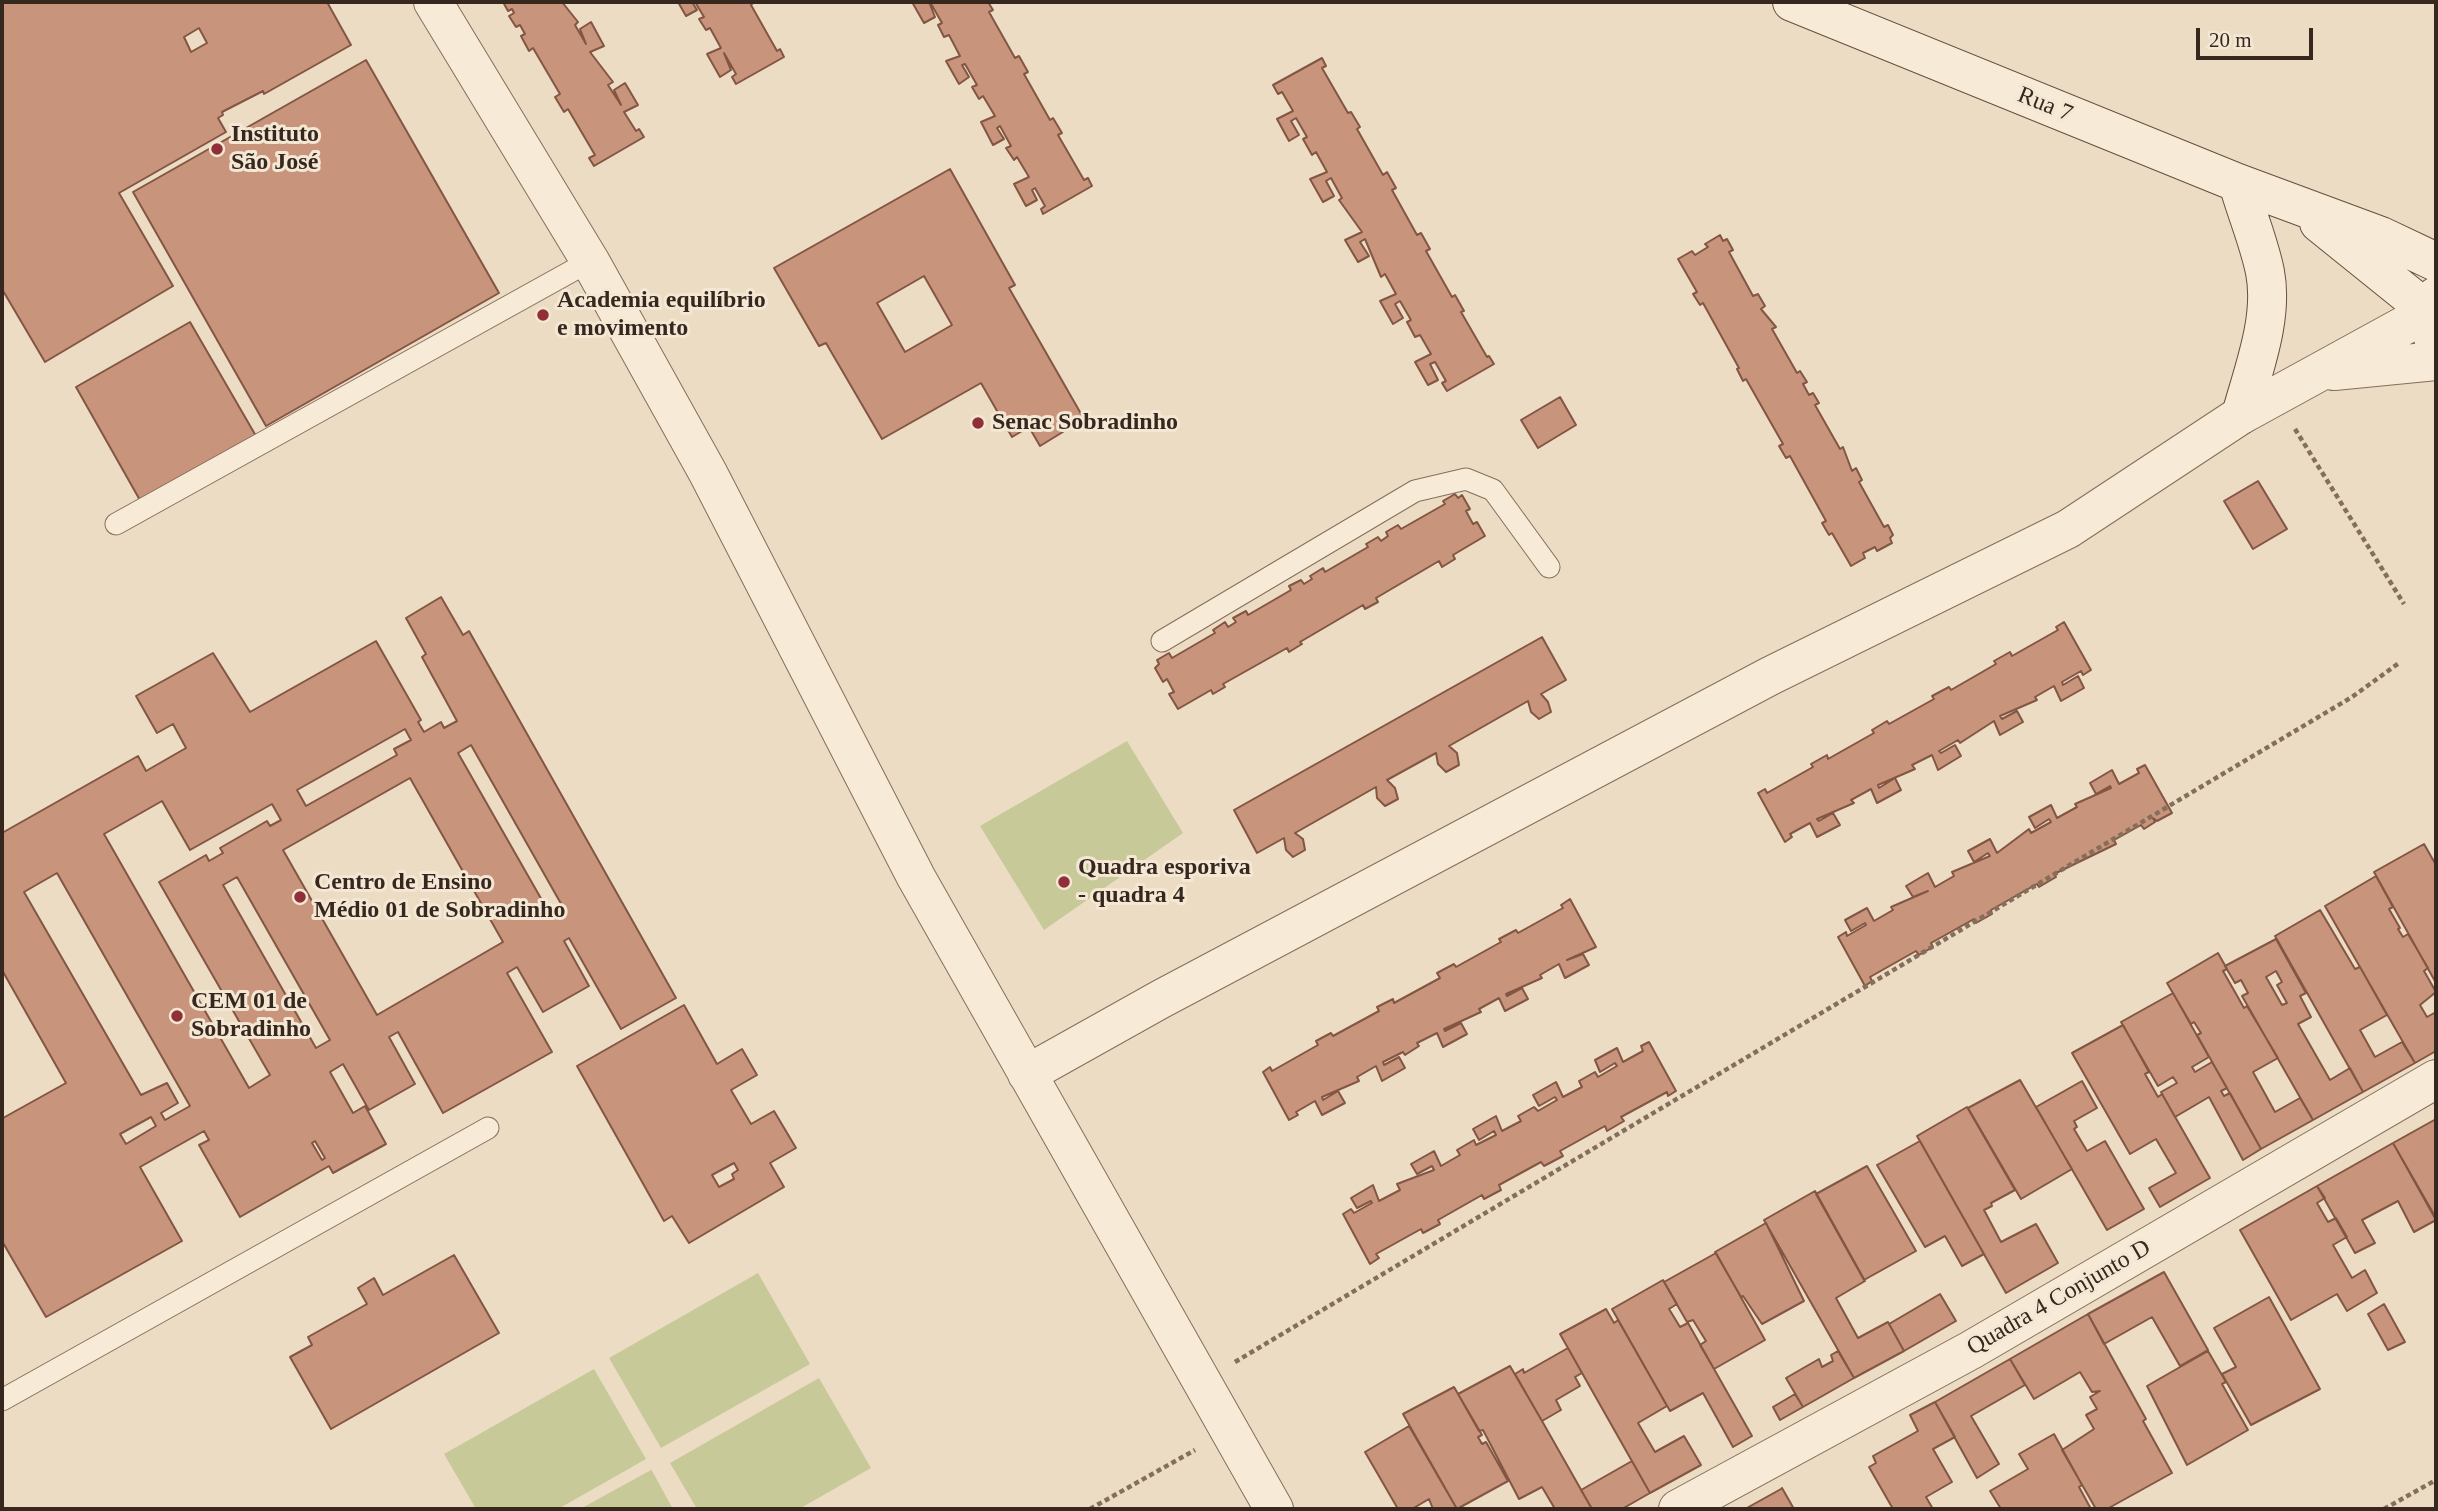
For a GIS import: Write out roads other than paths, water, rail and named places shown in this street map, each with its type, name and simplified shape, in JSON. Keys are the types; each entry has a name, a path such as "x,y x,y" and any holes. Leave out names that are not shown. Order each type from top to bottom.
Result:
{"street":[{"path":"433,2 590,261 708,473 922,888 1274,1509"},
{"name":"Rua 7","path":"1792,2 2238,183 2381,236 2436,262"},
{"path":"2238,183 2265,271 2266,299 2258,353 2241,415"},
{"name":"Rua 7","path":"2299,206 2430,307"},
{"path":"1027,1074 1161,999 1770,676 2068,529 2241,415 2430,307 2436,350"},
{"path":"2311,374 2436,361"},
{"name":"Quadra 4 Conjunto D","path":"1678,1509 1971,1350 2436,1079"}],"lane":[{"path":"116,524 590,261"},
{"path":"1162,641 1415,491 1466,478 1493,490 1549,568"},
{"path":"2,1400 488,1128"}],"place":[{"name":"Instituto São José","path":"217,149"},
{"name":"Academia equilíbrio e movimento","path":"543,315"},
{"name":"Senac Sobradinho","path":"978,423"},
{"name":"Quadra esporiva - quadra 4","path":"1064,882"},
{"name":"Centro de Ensino Médio 01 de Sobradinho","path":"300,897"},
{"name":"CEM 01 de Sobradinho","path":"177,1016"}]}
